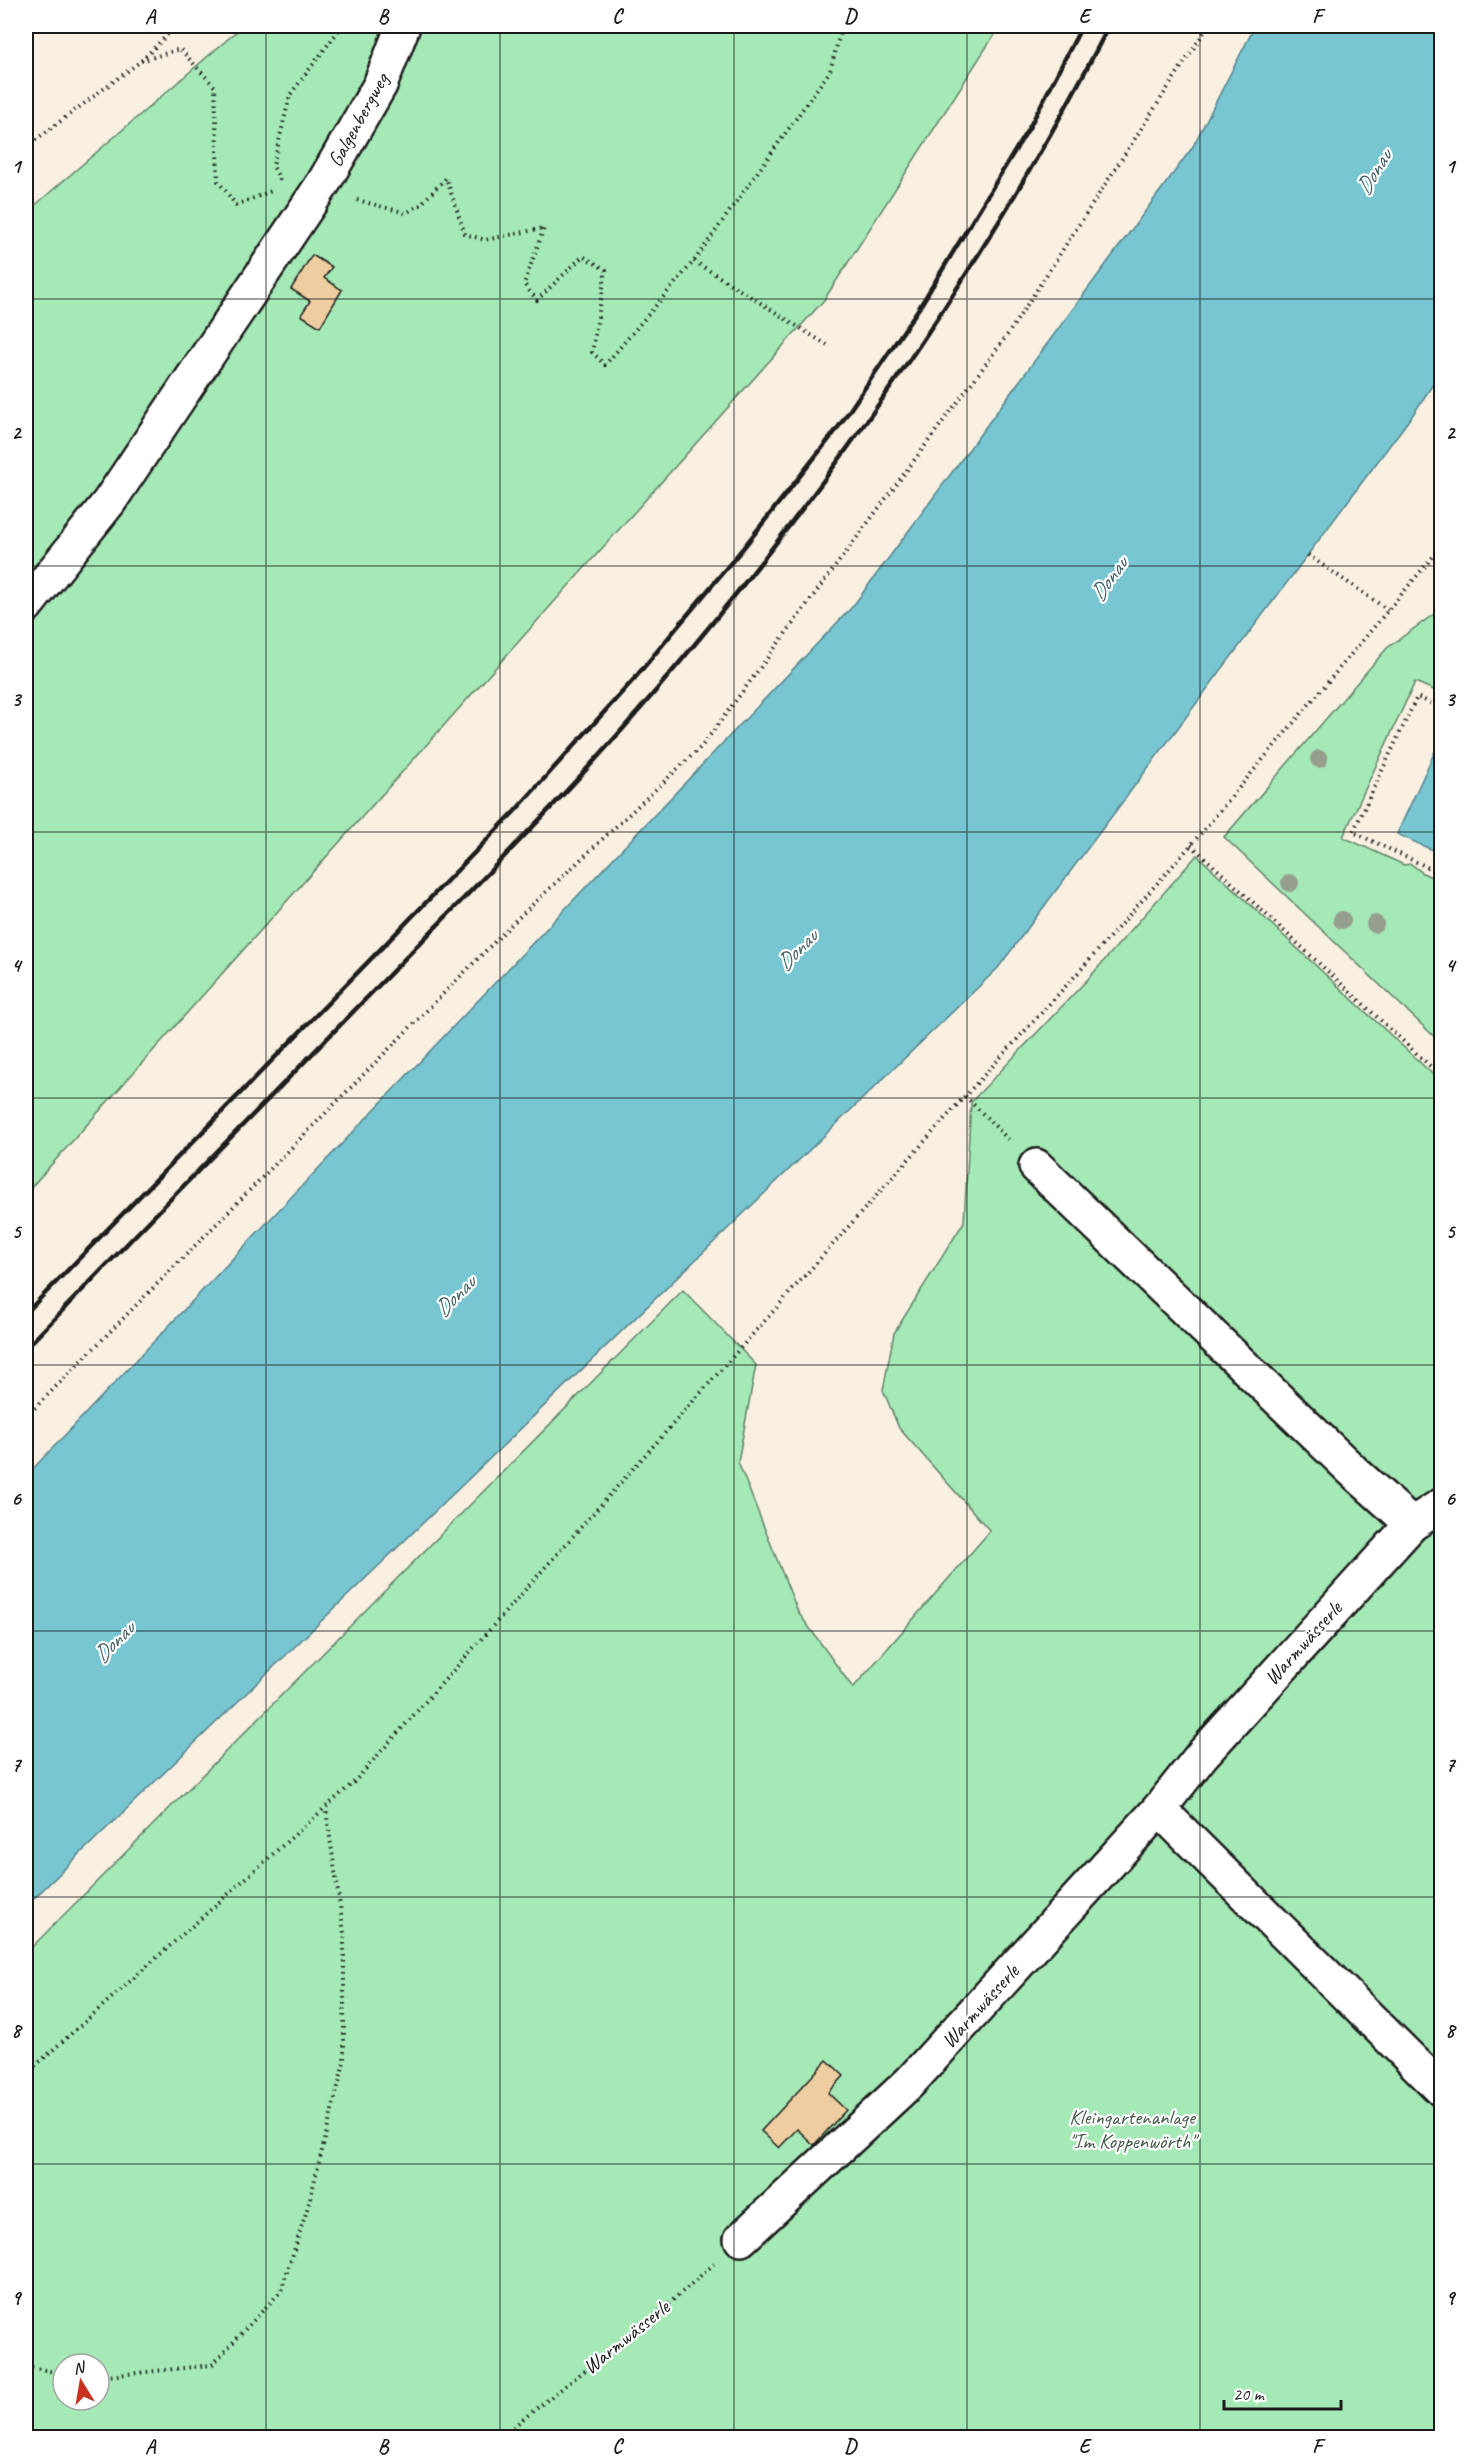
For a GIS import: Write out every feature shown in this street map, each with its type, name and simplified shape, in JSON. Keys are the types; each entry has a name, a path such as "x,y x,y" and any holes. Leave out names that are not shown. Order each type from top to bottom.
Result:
{"lane":[{"name":"Galgenbergweg","path":"26,606 109,502 294,197 324,182 380,85 403,26"},
{"path":"1036,1166 1353,1471 1412,1524"},
{"name":"Warmwässerle","path":"741,2239 910,2082 1159,1809 1202,1755 1412,1524 1442,1505"},
{"path":"1159,1809 1442,2090"}],"path":[{"path":"26,147 141,61 176,26"},
{"path":"141,61 180,49 215,87 218,181 236,205 294,197 273,166 290,95 342,26"},
{"path":"324,182 358,200 406,213 420,205 446,178 465,234 485,240 544,228 524,284 537,300 583,256 606,270 592,352 605,365 694,261 830,71 842,26"},
{"path":"26,1417 516,921 702,746 1008,334 1208,26"},
{"path":"694,261 827,345"},
{"path":"26,2074 326,1809 362,1773 964,1096 1191,845 1442,546"},
{"path":"1308,555 1388,610"},
{"path":"1442,708 1417,697 1353,832 1442,874"},
{"path":"1191,845 1442,1077"},
{"path":"964,1096 1036,1166"},
{"path":"111,2377 212,2365 281,2291 308,2207 344,2062 345,1933 326,1809"},
{"name":"Warmwässerle","path":"499,2438 658,2313 741,2239"},
{"path":"26,2366 51,2371"},
{"path":"1255,2432 1261,2438"}],"green space":[{"path":"243,26 1000,26 824,300 26,1193 26,213"},
{"path":"1441,609 1441,693 1415,682 1343,837 1404,865 1411,864 1441,882 1441,1043 1224,837 1387,648"},
{"name":"Kleingartenanlage \"Im Koppenwörth\"","path":"1197,855 1441,1082 1441,2437 26,2438 26,1953 683,1290 756,1365 738,1462 798,1612 853,1688 990,1531 899,1428 883,1390 894,1333 964,1222 971,1102 1088,979"}],"water":[{"name":"Donau","path":"1255,26 1441,26 1441,372 1414,413 998,968 26,1906 26,1476 853,606 1192,148"},
{"path":"1441,738 1442,854 1397,834"}],"building":[{"path":"312,255 332,267 324,278 342,290 320,327 301,315 310,301 291,289"},
{"path":"827,2060 844,2076 828,2093 846,2110 814,2145 797,2129 779,2148 761,2131"}],"railway":[{"path":"26,1313 515,811 634,679 744,547 837,429 919,308 1030,126 1082,26"},
{"path":"26,1348 556,803 621,731 718,616 842,456 957,289 1061,115 1109,26"}]}
